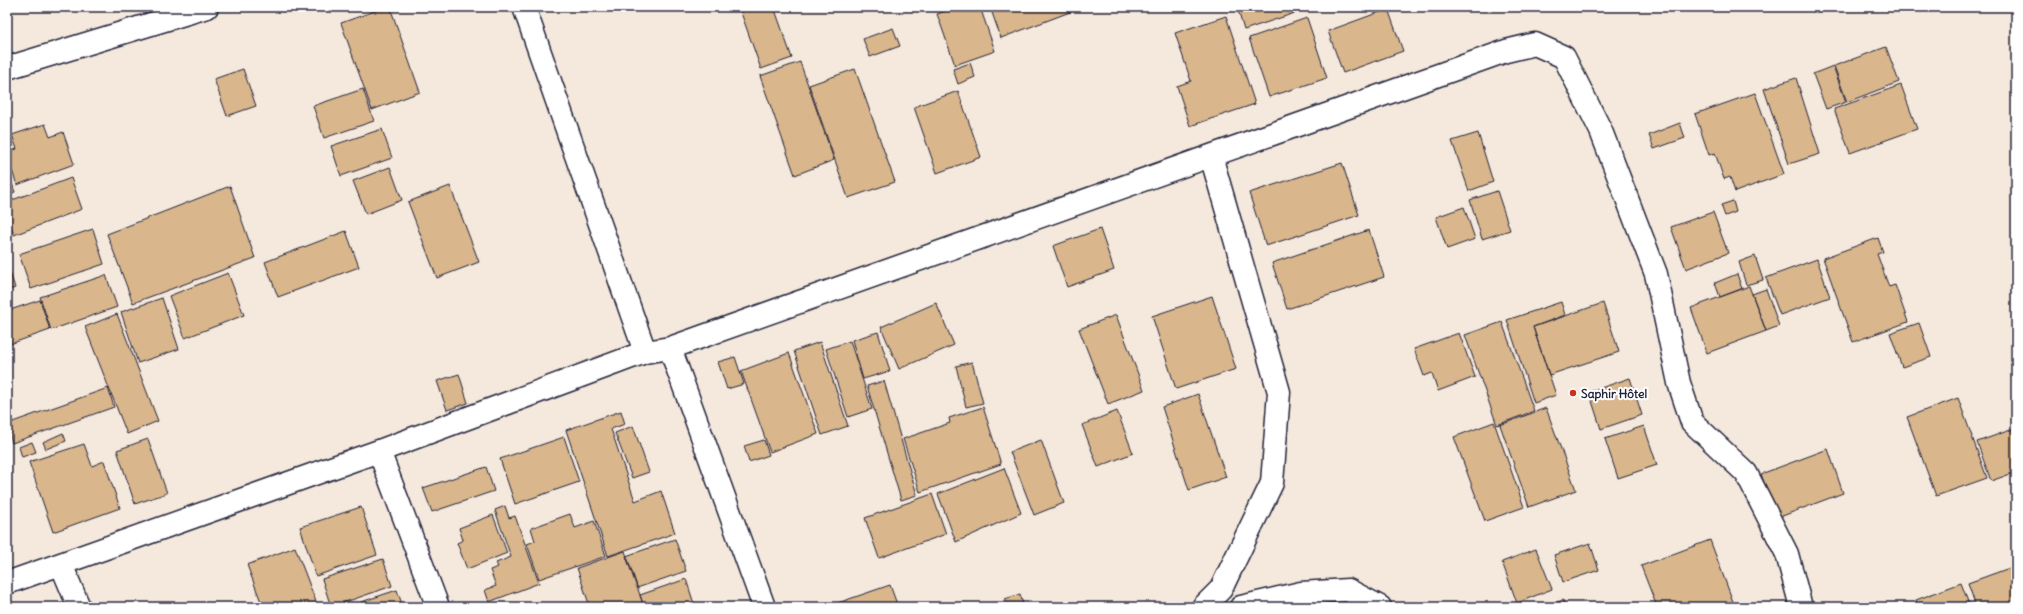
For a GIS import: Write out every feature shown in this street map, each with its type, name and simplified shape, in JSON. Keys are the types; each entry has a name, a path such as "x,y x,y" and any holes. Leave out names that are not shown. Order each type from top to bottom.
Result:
{"street":[{"path":"7,68 207,7"},
{"path":"524,7 645,352"},
{"path":"7,583 379,451 645,352 670,348 1506,51 1534,44 1564,57 1601,131 1656,274 1679,383 1692,422 1746,473 1787,554 1802,607"},
{"path":"1204,607 1221,588 1272,483 1279,392 1211,156"},
{"path":"670,348 764,607"},
{"path":"379,451 438,607"},
{"path":"61,564 79,607"},
{"path":"1241,607 1301,593 1348,590 1380,607"}],"building":[{"path":"386,7 390,7 420,92 372,110 341,23"},
{"path":"739,7 774,7 792,58 761,69"},
{"path":"780,7 790,7 781,10"},
{"path":"957,7 980,7 995,51 955,65 937,14"},
{"path":"990,7 1077,7 1078,9 1001,38"},
{"path":"1237,7 1296,7 1298,12 1244,30"},
{"path":"1388,9 1403,51 1343,73 1328,31"},
{"path":"1226,16 1255,104 1190,126 1177,86 1191,81 1175,33"},
{"path":"1307,18 1327,78 1269,97 1249,38"},
{"path":"893,28 900,46 870,57 863,39"},
{"path":"1886,47 1899,82 1847,102 1834,66"},
{"path":"800,62 834,160 795,175 760,76"},
{"path":"970,63 975,77 958,84 953,69"},
{"path":"1833,66 1846,102 1826,109 1813,74"},
{"path":"243,69 256,106 227,116 214,79"},
{"path":"855,69 895,182 848,198 809,85"},
{"path":"1796,78 1820,154 1789,164 1764,89"},
{"path":"1901,85 1917,129 1850,153 1834,109"},
{"path":"363,89 374,121 324,138 313,106"},
{"path":"958,91 981,157 937,173 914,107"},
{"path":"1755,93 1784,174 1735,192 1730,177 1724,179 1715,153 1709,155 1695,114"},
{"path":"1680,123 1685,138 1654,149 1649,135"},
{"path":"45,124 50,137 63,132 74,164 17,185 7,156 7,152 17,149 12,135"},
{"path":"382,129 392,158 341,176 331,146"},
{"path":"1478,133 1493,182 1469,191 1452,141"},
{"path":"1342,163 1359,215 1266,246 1249,193"},
{"path":"390,167 402,200 366,214 353,181"},
{"path":"7,170 15,192 7,195"},
{"path":"71,178 82,209 14,235 7,215 7,202"},
{"path":"230,186 255,258 133,303 107,234"},
{"path":"450,186 479,262 437,278 408,202"},
{"path":"1497,191 1510,230 1482,239 1470,200"},
{"path":"1733,201 1736,212 1725,216 1721,205"},
{"path":"1464,207 1475,239 1447,249 1436,217"},
{"path":"1713,212 1728,253 1686,269 1671,227"},
{"path":"93,229 104,264 31,289 19,254"},
{"path":"1100,229 1114,270 1067,287 1053,246"},
{"path":"1369,230 1384,277 1287,309 1272,263"},
{"path":"346,231 359,267 278,297 265,262"},
{"path":"1878,238 1883,252 1877,254 1889,287 1895,285 1908,322 1853,342 1823,258"},
{"path":"1755,256 1763,280 1746,285 1739,262"},
{"path":"1817,259 1830,297 1780,315 1766,278"},
{"path":"7,263 15,288 7,291"},
{"path":"228,273 244,315 185,338 169,296"},
{"path":"1737,274 1742,289 1720,297 1715,283"},
{"path":"106,275 117,307 51,330 40,297"},
{"path":"1749,286 1766,331 1707,353 1691,308"},
{"path":"1766,289 1779,326 1766,331 1752,294"},
{"path":"1212,296 1236,369 1176,389 1152,316"},
{"path":"162,298 179,349 138,363 121,312"},
{"path":"40,300 50,330 7,345 7,311"},
{"path":"1561,302 1565,315 1533,327 1556,395 1534,403 1507,320"},
{"path":"936,303 954,345 899,369 881,327"},
{"path":"1603,303 1619,352 1549,375 1533,327"},
{"path":"117,314 158,421 127,434 85,327"},
{"path":"1116,315 1144,390 1108,404 1079,329"},
{"path":"1502,322 1534,411 1497,425 1465,335"},
{"path":"1919,323 1931,357 1902,367 1890,333"},
{"path":"878,332 890,371 863,379 852,340"},
{"path":"1459,333 1475,377 1438,391 1432,373 1424,376 1414,349"},
{"path":"850,341 872,409 848,417 826,349"},
{"path":"820,342 848,426 822,435 794,351"},
{"path":"789,353 818,434 770,452 741,371"},
{"path":"735,357 744,384 727,389 718,362"},
{"path":"972,362 983,403 966,407 956,366"},
{"path":"459,374 468,403 447,410 437,381"},
{"path":"1630,378 1642,415 1601,429 1589,392"},
{"path":"884,381 917,495 901,500 867,386"},
{"path":"108,388 114,407 12,443 7,424"},
{"path":"1198,394 1226,477 1189,490 1162,407"},
{"path":"1958,398 1987,478 1936,496 1907,417"},
{"path":"983,407 1001,464 920,492 903,439 950,423 949,418"},
{"path":"1546,408 1576,490 1529,507 1500,425"},
{"path":"621,411 625,424 611,429 635,501 661,491 675,533 608,556 566,430"},
{"path":"1117,411 1133,453 1098,467 1082,425"},
{"path":"1494,422 1524,507 1485,521 1454,437"},
{"path":"633,426 649,472 632,478 615,433"},
{"path":"1644,426 1657,465 1618,478 1605,439"},
{"path":"2016,428 2016,472 1991,481 1977,442"},
{"path":"63,433 66,441 46,449 43,442"},
{"path":"564,437 579,482 515,504 500,459"},
{"path":"148,439 167,493 135,504 117,450"},
{"path":"764,440 769,455 749,462 744,446"},
{"path":"1041,440 1064,503 1034,515 1010,452"},
{"path":"32,442 36,452 22,457 19,447"},
{"path":"84,444 92,466 104,461 120,508 53,532 29,462"},
{"path":"1828,449 1843,493 1777,518 1761,474"},
{"path":"486,467 494,491 432,512 423,488"},
{"path":"1004,468 1021,513 956,542 938,494"},
{"path":"932,494 946,534 879,558 865,518"},
{"path":"505,506 509,518 515,516 539,583 489,602 485,590 496,586 490,570 498,567 496,563 511,557 495,510"},
{"path":"361,507 377,555 316,576 300,527"},
{"path":"570,514 575,528 594,521 606,556 539,579 527,544 535,541 531,528"},
{"path":"493,515 507,553 467,569 457,543 463,540 459,528"},
{"path":"675,539 686,571 637,588 626,556"},
{"path":"1710,540 1735,607 1657,607 1641,566"},
{"path":"1590,543 1599,570 1563,582 1554,555"},
{"path":"295,547 318,607 263,607 247,565"},
{"path":"1536,549 1552,589 1517,603 1502,562"},
{"path":"625,551 644,607 590,607 577,568"},
{"path":"383,559 392,586 331,607 322,579"},
{"path":"2015,566 2016,607 1976,607 1968,583"},
{"path":"686,579 695,607 644,607 640,595"},
{"path":"1961,583 1970,607 1918,607 1916,600"},
{"path":"890,585 898,607 826,607"},
{"path":"397,590 403,607 362,607 361,602"},
{"path":"1020,594 1024,607 1007,607 1005,599"},
{"path":"1563,600 1565,607 1543,607"}],"place":[{"name":"Saphir Hôtel","path":"1573,393"}]}
